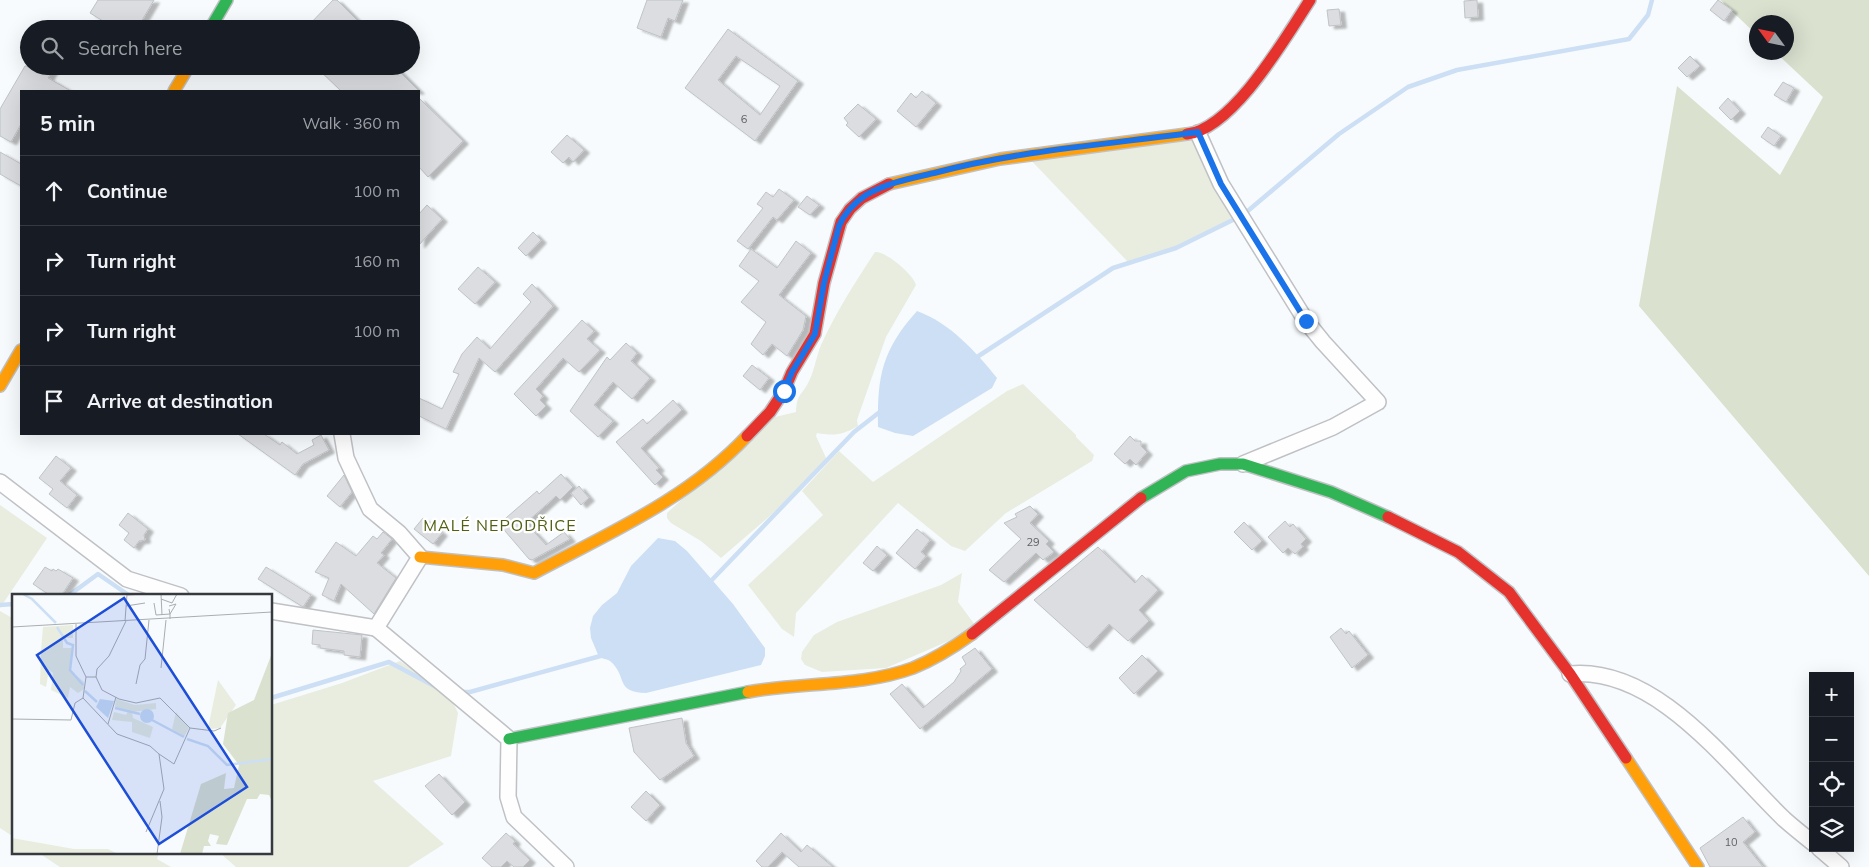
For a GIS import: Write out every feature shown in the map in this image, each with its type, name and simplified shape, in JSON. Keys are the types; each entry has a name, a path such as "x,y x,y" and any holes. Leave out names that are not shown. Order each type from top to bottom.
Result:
{"street":[{"path":"215,20 227,0"},
{"path":"342,435 346,458 370,510 398,533 420,557 502,565 534,573 676,497 724,461 770,412 784,391 792,372 815,334 824,283 839,226 849,209 866,195 904,180 1005,157 1045,150 1198,132 1216,120 1259,80 1310,0"},
{"path":"175,90 184,75"},
{"path":"1198,132 1221,184 1301,314 1323,342 1378,402 1333,427 1243,464"},
{"path":"0,386 20,352"},
{"path":"509,739 779,686 863,679 912,668 950,650 985,625 1119,514 1150,491 1186,471 1220,464 1243,464 1331,492 1404,524 1458,552 1510,592 1570,674 1698,867"},
{"path":"0,482 127,579 175,594"},
{"path":"376,628 420,557"},
{"path":"272,611 376,628 509,739"},
{"path":"1570,674 1586,672 1627,684 1670,708 1692,724 1784,820 1809,840"},
{"path":"509,739 508,797 514,817 566,867"},
{"path":"1824,852 1842,867"}],"shaded area":[{"path":"1197,140 1238,219 1209,230 1173,248 1129,263 1028,157"},
{"path":"875,252 886,255 899,264 910,275 916,285 886,337 857,420 858,426 838,434 817,433 816,436 827,460 772,514 721,558 701,541 671,523 667,518 667,513 771,418 796,412 798,399 807,385 827,333 846,297"},
{"path":"1023,384 1094,455 1092,461 1006,513 965,551 951,546 898,503 796,613 794,637 782,629 748,585 823,515 802,491 839,451 873,482 1007,391"},
{"path":"0,505 47,538 0,608"},
{"path":"962,573 958,602 975,625 958,637 886,668 822,672 805,665 801,659 802,652 814,635 837,622 941,585"},
{"path":"0,611 12,618 12,836 0,828"},
{"path":"400,661 450,696 458,713 451,756 373,781 444,844 408,867 236,867 221,854 272,854 272,705 342,683"},
{"path":"40,854 159,854 157,859 171,867 60,867"}],"green space":[{"path":"1720,0 1869,0 1869,576 1639,306 1677,86 1780,175 1823,97 1783,60 1794,60 1794,15 1749,15 1749,27"}],"water":[{"path":"917,311 951,330 971,348 997,378 992,388 913,436 895,433 878,427 878,409 881,378 889,351 905,325"},
{"path":"658,538 675,541 687,551 733,604 765,648 765,656 761,665 646,693 629,690 610,661 599,657 591,638 590,628 593,616 602,605 617,593 631,566"}],"building":[{"path":"98,0 154,0 142,20 101,20 90,13"},
{"path":"333,0 337,0 357,20 314,20"},
{"path":"647,0 683,0 675,21 668,18 661,37 637,28"},
{"path":"1477,0 1478,17 1465,18 1464,1"},
{"path":"1718,0 1732,10 1724,21 1710,10"},
{"path":"1339,9 1341,25 1329,26 1327,10"},
{"path":"728,29 798,81 755,141 685,88","holes":["736,56 780,86 760,115 718,80"]},
{"path":"1690,56 1700,66 1687,77 1678,68"},
{"path":"20,75 50,75 48,78 69,90 20,90 20,126 11,142 0,136 0,109"},
{"path":"324,75 403,75 418,90 340,90"},
{"path":"1783,82 1794,88 1786,102 1774,95"},
{"path":"922,91 936,103 916,127 897,111 911,93 916,98"},
{"path":"1728,98 1740,111 1731,120 1719,108"},
{"path":"420,99 463,141 428,177 420,168"},
{"path":"858,104 876,119 859,137 846,125 848,123 844,118"},
{"path":"1768,127 1781,136 1774,146 1761,137"},
{"path":"567,135 584,150 573,162 569,157 563,163 551,152"},
{"path":"0,152 20,163 20,185 0,174"},
{"path":"779,189 794,200 777,220 773,217 748,249 737,241 763,208 757,204 766,192 773,197"},
{"path":"807,196 819,205 810,215 798,207"},
{"path":"427,205 442,219 420,244 420,213"},
{"path":"533,232 541,240 526,256 518,248"},
{"path":"796,241 811,253 779,295 806,316 803,330 787,356 772,344 763,355 751,344 766,322 741,302 759,281 739,266 751,249 777,268"},
{"path":"478,267 495,282 475,304 458,289"},
{"path":"532,284 553,306 495,372 479,358 446,429 420,416 420,398 442,409 459,374 453,372 462,354 477,337 490,349 531,302 523,294"},
{"path":"582,320 594,331 587,339 600,350 579,372 563,358 536,389 543,396 540,400 546,406 536,416 514,394"},
{"path":"626,343 637,353 631,361 650,378 632,399 613,382 594,405 613,421 598,437 570,411 607,357 610,360"},
{"path":"752,365 769,378 760,390 743,376"},
{"path":"673,400 682,410 641,448 659,468 656,470 663,477 655,485 616,442 643,419 647,424"},
{"path":"239,435 265,435 280,445 282,442 297,454 314,445 312,440 321,435 329,450 303,464 295,475"},
{"path":"1130,436 1135,441 1141,441 1141,446 1147,452 1136,465 1130,459 1125,464 1114,454"},
{"path":"56,456 71,468 60,481 77,495 67,508 49,494 53,489 39,478"},
{"path":"561,474 573,487 560,500 556,496 526,523 546,545 564,532 570,539 532,560 529,559 499,524 537,491 539,494"},
{"path":"344,475 352,492 340,507 327,496"},
{"path":"579,486 589,498 581,505 571,493"},
{"path":"1030,506 1038,514 1030,523 1049,541 1046,544 1054,552 1043,560 1036,553 1004,582 989,570 1021,539 1004,523 1017,517 1015,514"},
{"path":"128,513 148,529 144,535 145,540 139,541 134,548 124,540 129,533 119,525"},
{"path":"423,518 442,533 433,544 414,529"},
{"path":"1285,521 1290,527 1293,524 1306,539 1301,544 1303,547 1295,554 1288,548 1283,553 1268,537"},
{"path":"1244,522 1262,541 1252,550 1234,532"},
{"path":"917,529 930,540 921,552 926,556 915,569 896,553"},
{"path":"383,532 392,539 381,553 384,555 377,563 396,578 374,614 341,584 334,601 322,595 329,578 315,572 336,542 356,556 373,536 377,539"},
{"path":"877,546 887,555 873,571 863,563"},
{"path":"1098,547 1135,583 1142,575 1158,590 1139,610 1149,621 1128,641 1109,624 1087,648 1034,600"},
{"path":"45,567 52,571 53,569 56,571 58,569 73,578 62,594 48,594 33,584"},
{"path":"266,567 311,595 303,607 258,579"},
{"path":"1341,628 1346,634 1349,631 1368,655 1352,668 1330,637"},
{"path":"313,630 362,635 360,657 344,655 344,651 320,648 320,645 312,644"},
{"path":"975,648 992,669 920,729 890,694 902,684 923,708 954,682 961,671 960,669 966,664 962,657"},
{"path":"1142,655 1158,671 1134,694 1119,678"},
{"path":"682,718 686,743 694,756 660,780 634,752 629,728"},
{"path":"439,774 465,802 452,815 425,786"},
{"path":"646,791 660,805 646,821 631,807"},
{"path":"1743,817 1755,832 1743,842 1763,867 1710,867 1700,848"},
{"path":"506,833 515,841 513,844 530,860 523,867 514,867 507,861 501,867 492,867 482,858"},
{"path":"781,833 801,852 807,845 833,867 799,867 782,852 768,867 762,867 756,861"}],"waterway":[{"path":"974,359 1113,268 1176,248 1243,215 1339,134 1408,87 1457,70 1629,39 1648,15 1652,0"},
{"path":"708,584 854,432 881,411"},
{"path":"71,594 98,574 127,594"},
{"path":"0,605 12,604"},
{"path":"460,692 470,692 604,655"},
{"path":"272,698 389,662 438,688"}],"traffic: fast":[{"path":"215,20 227,0"},
{"path":"1141,498 1186,471 1220,464 1243,464 1331,492 1388,517"},
{"path":"509,739 748,692"}],"traffic: slow":[{"path":"175,90 184,75"},
{"path":"889,184 1000,159 1187,134"},
{"path":"0,386 20,352"},
{"path":"420,557 503,565 534,573 619,529 673,496 724,458 747,436"},
{"path":"748,692 852,681 893,674 929,661 972,634"},
{"path":"1626,758 1698,867"}],"traffic: jam":[{"path":"1187,134 1205,128 1222,116 1240,99 1273,57 1310,0"},
{"path":"747,436 770,412 784,391 792,372 815,334 824,283 841,222 850,209 862,198 889,184"},
{"path":"972,634 1141,498"},
{"path":"1388,517 1458,552 1509,592 1570,674 1626,758"}],"district":[{"name":"MALÉ NEPODŘICE","path":"500,525"}],"route":[{"path":"784,391 792,372 815,334 824,283 839,226 849,209 866,195 904,180 957,167 1045,150 1118,143 1198,132 1210,163 1221,184 1306,321"}]}
